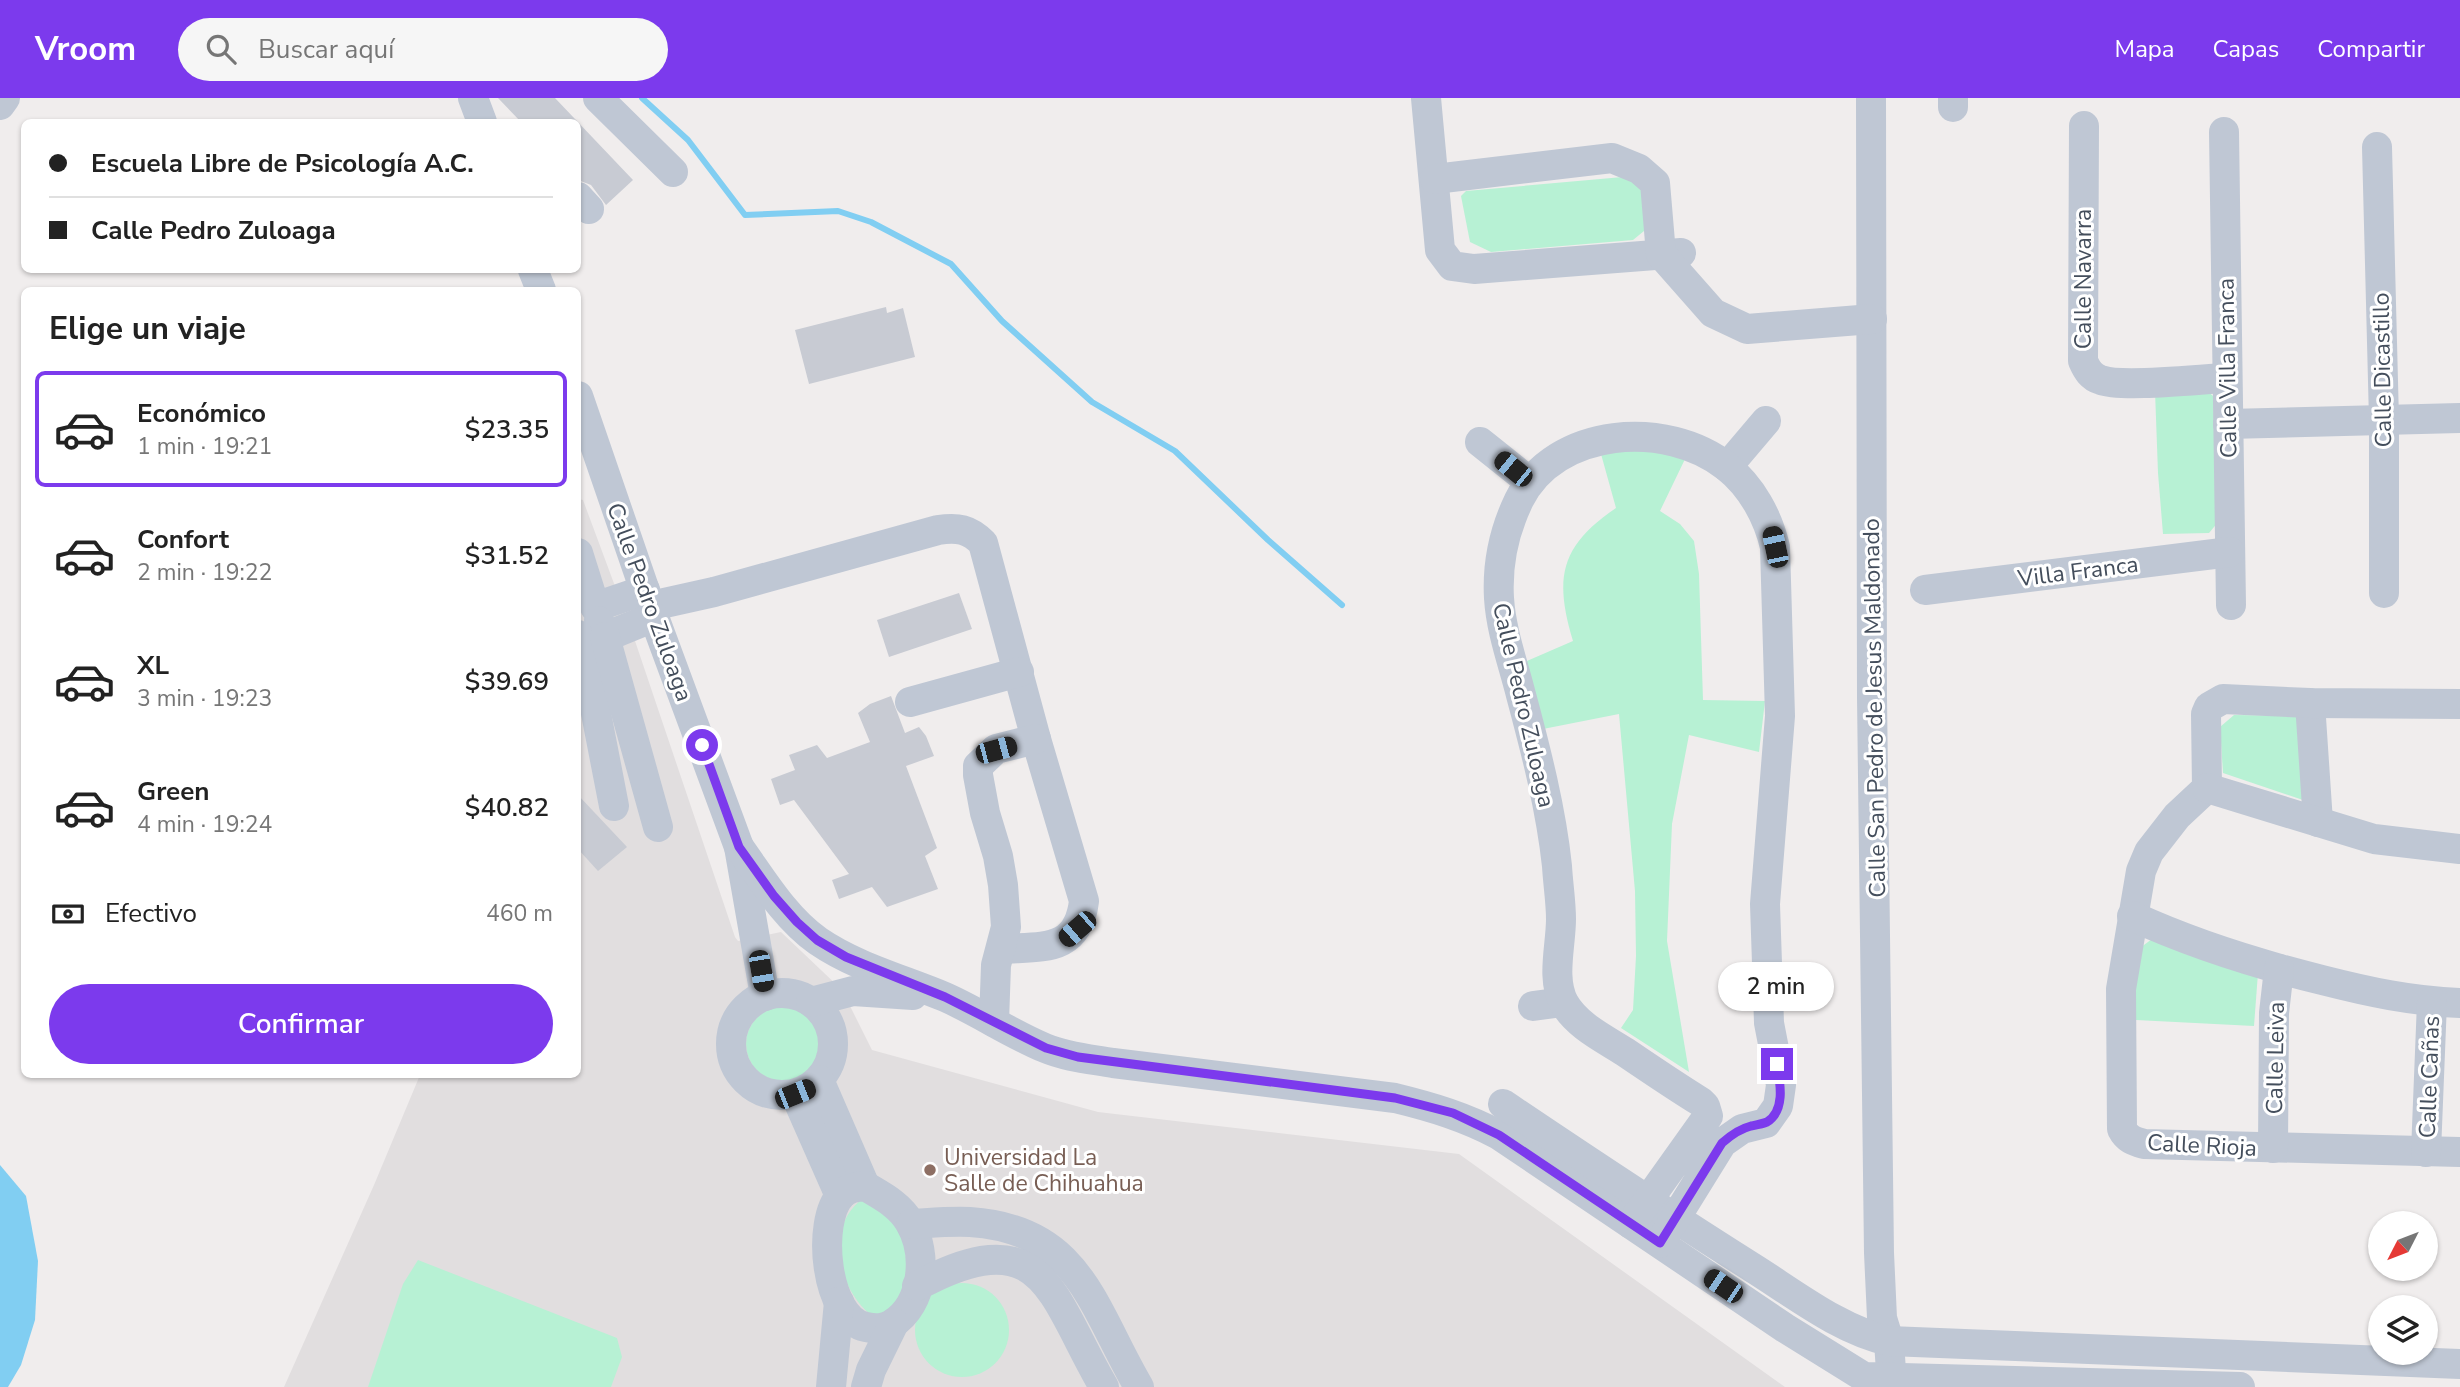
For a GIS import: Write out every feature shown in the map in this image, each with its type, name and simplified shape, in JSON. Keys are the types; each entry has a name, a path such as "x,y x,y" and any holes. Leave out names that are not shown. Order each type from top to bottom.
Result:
{"street":[{"path":"0,105 5,98"},
{"path":"598,98 673,172"},
{"path":"1426,98 1440,250 1452,266 1474,269 1682,253 1724,304 1730,321 1746,329 1872,319"},
{"name":"Calle San Pedro de Jesus Maldonado","path":"1871,98 1872,684 1881,1332 1878,1383"},
{"name":"Calle Navarra","path":"2084,126 2083,361 2086,368 2092,376 2113,383 2228,378"},
{"name":"Calle Villa Franca","path":"2224,132 2231,605"},
{"name":"Calle Dicastillo","path":"2378,147 2384,420 2384,593"},
{"path":"1435,179 1612,158 1639,169 1655,183 1661,254"},
{"name":"Calle Pedro Zuloaga","path":"581,405 650,605 739,847 765,996"},
{"path":"2228,424 2460,418"},
{"path":"1727,467 1766,421"},
{"name":"Calle Pedro Zuloaga","path":"1563,1002 1557,965 1561,920 1554,843 1539,764 1505,635 1499,600 1498,565 1519,499 1539,471 1565,453 1593,442 1628,437 1655,437 1686,445 1727,467 1757,503 1770,524 1775,547 1780,716 1765,904 1769,1023 1781,1085 1779,1106 1766,1123 1734,1133 1722,1143 1668,1231"},
{"path":"1480,442 1530,482"},
{"path":"591,626 650,605 714,592 954,527 967,530 983,543 1036,739 1084,901 1082,919 1077,929 1063,942 1001,949"},
{"name":"Villa Franca","path":"1925,590 2230,552"},
{"path":"581,570 591,626 658,827"},
{"path":"591,626 588,672 614,806"},
{"path":"910,702 1019,672"},
{"path":"2460,704 2310,703 2222,699 2209,706 2206,714 2207,788 2374,839 2460,849"},
{"path":"2310,703 2318,822"},
{"path":"994,1021 993,990 996,965 1006,927 998,856 985,813 978,766 996,750 1036,739"},
{"name":"Calle Rioja","path":"2207,788 2176,816 2149,852 2141,871 2120,989 2122,1129 2125,1136 2144,1144 2460,1152"},
{"name":"Calle Pedro Zuloaga","path":"739,847 774,896 817,940 846,957 945,997 1046,1048 1078,1057 1395,1098 1453,1113 1499,1135 1639,1212 1668,1231 1829,1316 1881,1332"},
{"path":"2132,916 2172,935 2278,969 2391,997 2446,1003"},
{"name":"Calle Leiva","path":"2273,1148 2274,1013 2278,969"},
{"path":"811,1002 853,991 945,997"},
{"path":"789,994 811,1002 822,1012 830,1025 833,1054 828,1068 807,1087 778,1095 761,1091 747,1081 736,1067 732,1051 732,1033 739,1017 750,1004 765,996 789,994"},
{"path":"1533,1006 1563,1002 1584,1025 1700,1102 1708,1112 1639,1212"},
{"name":"Calle Cañas","path":"2426,1152 2446,1003"},
{"path":"807,1087 852,1191"},
{"name":"Calle Pedro Zuloaga","path":"1503,1104 1639,1212"},
{"path":"852,1191 890,1200 911,1224 920,1258 921,1269 909,1308 882,1329 860,1326 848,1316 839,1302 830,1276 827,1254 833,1208 852,1191"},
{"path":"911,1224 970,1222 1005,1228 1030,1236 1050,1247 1067,1261 1082,1280 1139,1387"},
{"name":"Calle Pedro Zuloaga","path":"1668,1231 1808,1343 1878,1383"},
{"path":"917,1286 948,1269 976,1262 998,1259 1027,1266 1042,1278 1056,1296 1104,1387"},
{"path":"831,1387 839,1302"},
{"path":"866,1387 871,1370 894,1322"},
{"path":"1881,1332 2460,1364"},
{"path":"1878,1383 2240,1387"}],"shaded area":[{"name":"Universidad La Salle de Chihuahua","path":"581,500 632,632 735,937 738,941 781,932 842,990 872,1050 1098,1112 1459,1154 1785,1387 284,1387 419,1078 581,1078"}],"green space":[{"path":"1634,176 1644,186 1644,231 1633,240 1491,252 1470,242 1461,196 1466,191"},
{"path":"2204,388 2213,396 2219,521 2209,533 2163,534 2155,391"},
{"path":"1639,447 1686,457 1660,511 1680,524 1694,541 1699,574 1703,700 1765,701 1759,752 1689,735 1672,824 1667,941 1689,1072 1621,1028 1633,1010 1636,956 1635,891 1619,714 1543,729 1522,663 1573,641 1564,599 1566,565 1583,536 1616,508 1601,454"},
{"path":"2234,715 2297,716 2303,800 2223,773 2220,727"},
{"path":"2152,939 2258,973 2254,1026 2136,1020 2136,951"},
{"path":"783,1007 804,1013 814,1023 820,1044 814,1065 804,1075 783,1081 762,1075 752,1065 746,1044 752,1023 762,1013"},
{"path":"864,1198 892,1214 904,1243 908,1273 895,1312 871,1315 859,1303 843,1273 840,1240 843,1224 851,1210"},
{"path":"418,1260 617,1338 622,1357 611,1387 368,1387 403,1284"},
{"path":"962,1283 980,1287 995,1297 1005,1312 1009,1330 1005,1348 995,1363 980,1373 962,1377 944,1373 929,1363 919,1348 915,1330 919,1312 929,1297 944,1287"}],"water":[{"path":"0,1165 26,1196 38,1261 35,1320 21,1365 8,1387 0,1387"}],"building":[{"path":"498,98 555,98 575,119 518,119"},
{"path":"581,125 633,180 606,205 591,185 581,181"},
{"path":"886,307 887,313 903,308 915,357 809,384 795,330"},
{"path":"959,593 972,629 889,657 877,620"},
{"path":"891,696 905,733 919,727 934,756 906,766 937,848 925,856 938,889 887,907 872,887 839,899 832,880 849,874 794,800 780,805 771,779 795,770 789,755 817,745 827,758 870,742 858,713 870,704"},
{"path":"581,798 627,847 598,871 581,852"}],"waterway":[{"path":"642,98 688,140 745,215 838,211 871,222 951,264 1002,321 1092,402 1175,451 1268,540 1342,605"}],"place":[{"name":"Universidad La Salle de Chihuahua","path":"930,1170"}],"route":[{"path":"702,745 739,847 774,896 797,922 817,940 846,957 945,997 1046,1048 1078,1057 1395,1098 1453,1113 1499,1135 1660,1243 1722,1143 1734,1133 1766,1123 1773,1116 1779,1106 1781,1085 1777,1064"}]}
